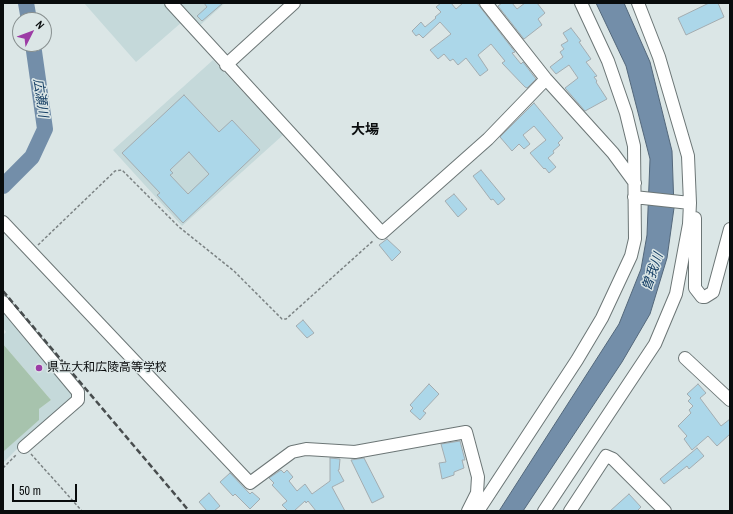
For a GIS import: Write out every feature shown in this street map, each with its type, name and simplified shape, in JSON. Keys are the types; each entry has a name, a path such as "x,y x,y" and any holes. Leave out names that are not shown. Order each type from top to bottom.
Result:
{"street":[{"path":"170,3 382,233 488,139 546,79"},
{"path":"226,65 294,3"},
{"path":"486,3 546,79 613,153 635,183"},
{"path":"478,511 577,360 602,318 631,256 635,239 637,198 634,146 626,112 608,61 581,3"},
{"path":"544,511 655,344 676,294 689,224 687,202 688,156 659,57 638,3"},
{"path":"637,198 687,202"},
{"path":"687,202 696,222 695,288 702,297 714,292 730,229"},
{"path":"3,222 250,484 292,452 306,449 355,452 466,432 478,477 477,493 468,511"},
{"path":"3,302 78,392 78,400 24,447"},
{"path":"685,358 730,400"},
{"path":"570,511 606,456 613,459 665,511"}],"path":[{"path":"31,252 115,171 122,170 179,227 234,270 282,320 286,319 382,233"},
{"path":"3,468 24,447 82,511"}],"shaded area":[{"path":"84,3 165,3 182,22 136,62"},
{"path":"176,3 225,3 198,27"},
{"path":"213,60 283,135 182,226 113,150"},
{"name":"県立大和広陵高等学校","path":"3,306 73,391 73,399 21,441 19,447 3,463 3,452 38,420 39,409 51,400 3,344 3,335 6,332 3,328"}],"green space":[{"path":"3,344 51,400 39,409 39,420 3,452"}],"water":[{"name":"曽我川","path":"596,3 624,3 650,62 672,151 674,208 667,258 650,314 622,362 523,511 499,511 619,324 641,269 647,235 650,159 626,66"}],"building":[{"path":"204,3 223,3 202,21 197,16 207,7"},
{"path":"441,3 451,3 456,9 463,3 477,3 515,52 512,53 521,64 523,62 536,79 527,88 525,87 502,63 505,61 491,44 478,55 488,70 480,76 466,58 458,65 453,59 450,61 444,54 438,59 430,50 451,34 440,22 423,38 419,34 416,36 412,31 421,22 425,27 436,18 435,17 441,12 436,7"},
{"path":"502,3 512,3 517,9 525,3 537,3 545,13 538,19 542,25 524,39 498,6"},
{"path":"709,3 718,3 724,17 686,35 678,18"},
{"path":"571,28 581,41 579,42 591,59 586,62 597,76 594,77 597,81 596,82 607,99 585,111 565,88 578,78 569,65 556,74 550,67 563,57 560,52 564,49 561,45 568,41 563,33"},
{"path":"184,95 219,132 232,120 260,150 183,223 157,195 160,193 122,153","holes":["189,152 209,174 188,194 170,175 173,173 170,170"]},
{"path":"534,103 563,138 558,143 560,145 553,151 554,153 548,158 556,167 549,173 530,153 546,140 534,126 523,135 530,144 524,149 519,144 512,151 500,137"},
{"path":"481,170 505,199 498,205 493,199 491,200 473,176"},
{"path":"454,194 467,209 458,217 445,201"},
{"path":"387,239 401,252 392,261 379,245"},
{"path":"303,320 314,333 307,338 296,326"},
{"path":"429,384 439,394 423,411 426,413 420,420 410,411 413,408 410,405"},
{"path":"698,384 706,393 700,398 721,426 730,419 730,434 717,446 708,436 692,450 684,439 687,436 678,426 691,413 689,410 693,406 688,401 691,398 687,394"},
{"path":"460,441 465,460 462,460 464,468 454,472 454,475 442,479 439,463 446,462 441,444"},
{"path":"697,448 704,456 689,469 687,466 664,484 660,479"},
{"path":"330,458 340,459 338,470 344,481 332,487 345,511 316,511 308,501 306,503 305,501 294,511 288,511 282,505 287,501 272,485 274,483 269,478 281,470 284,473 287,470 293,477 289,481 297,491 305,484 312,494 330,481"},
{"path":"364,458 384,497 372,503 351,460"},
{"path":"230,473 250,494 252,492 260,499 250,509 235,494 233,496 220,482"},
{"path":"209,493 220,506 214,511 207,511 199,502"},
{"path":"629,494 641,507 637,511 610,511"}],"waterway":[{"name":"広瀬川","path":"26,3 28,12"},
{"name":"広瀬川","path":"3,186 32,157 45,129 34,52"}],"railway":[{"path":"3,291 189,511"}],"place":[{"name":"県立大和広陵高等学校","path":"39,368"}],"district":[{"name":"大場","path":"365,130"}]}
